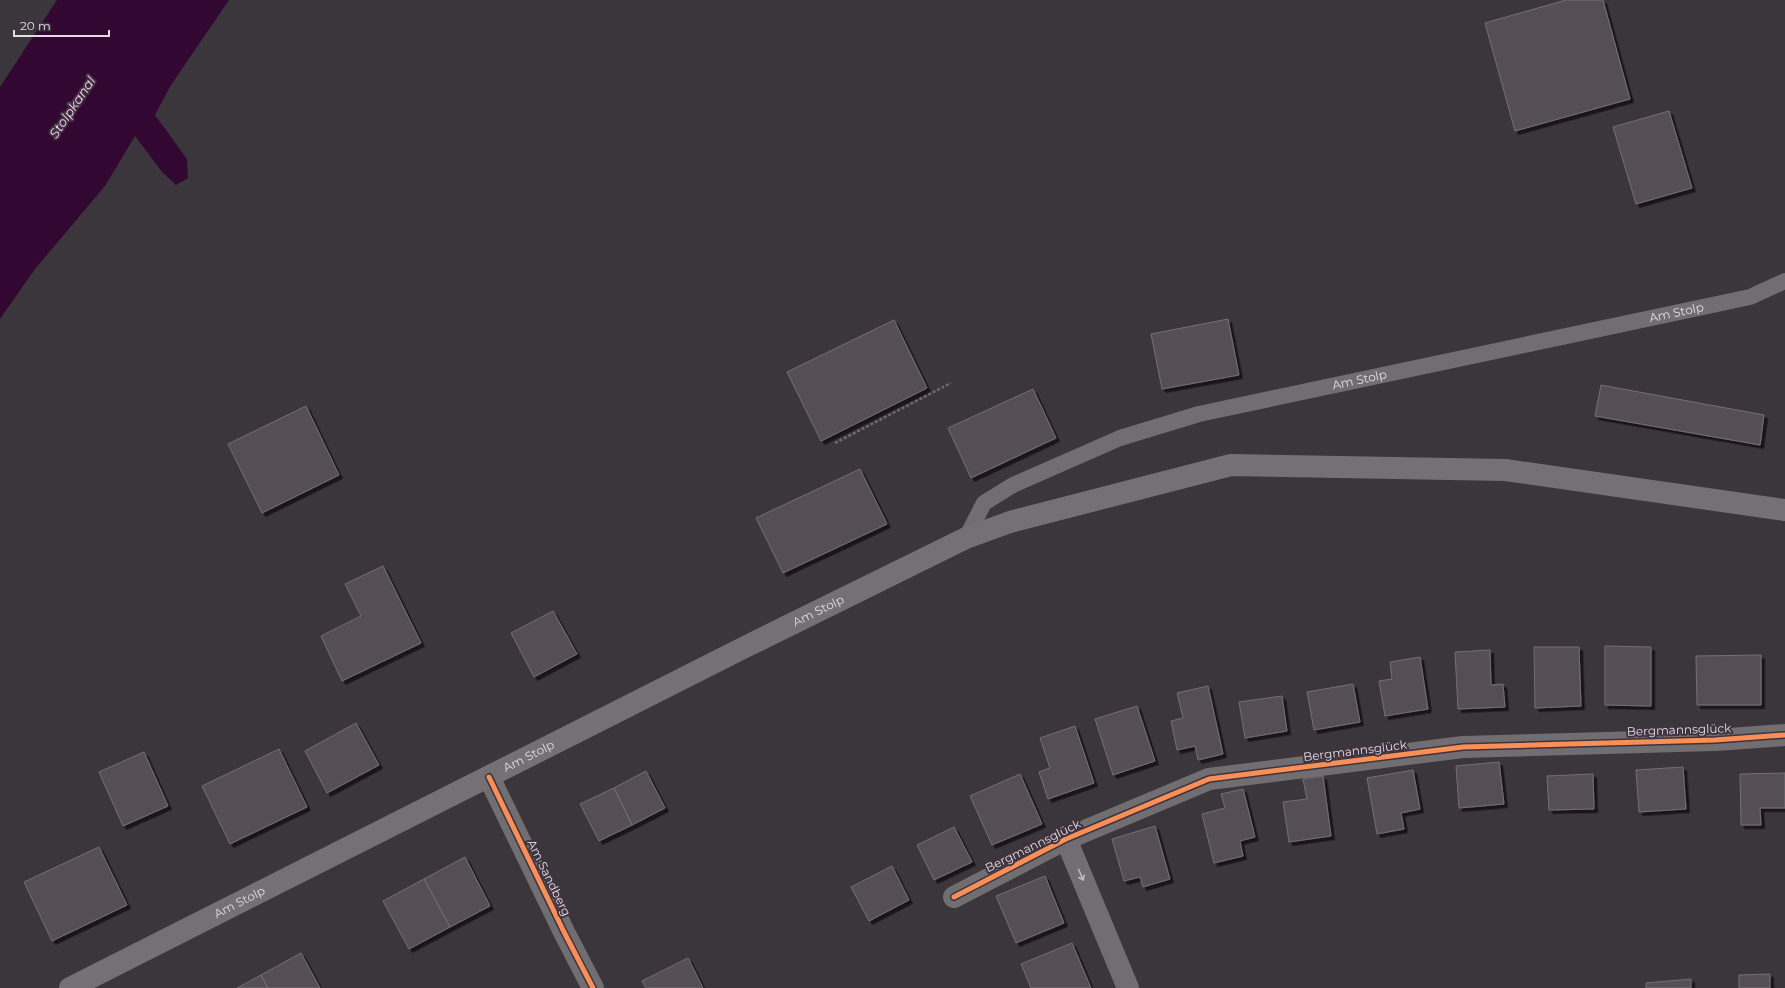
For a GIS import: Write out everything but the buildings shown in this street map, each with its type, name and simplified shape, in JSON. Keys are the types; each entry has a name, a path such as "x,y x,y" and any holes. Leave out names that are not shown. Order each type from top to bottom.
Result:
{"main road":[{"name":"Am Stolp","path":"70,988 745,647 966,538 1010,522 1231,465 1505,470 1785,510"}],"street":[{"name":"Bergmannsglück","path":"954,897 1066,839 1209,779 1463,747 1715,740 1785,735"},
{"name":"Am Sandberg","path":"489,776 564,932 594,988"},
{"name":"Bergmannsglück","path":"1066,839 1128,988"}],"lane":[{"name":"Am Stolp","path":"966,538 984,503 1013,485 1120,438 1200,414 1750,297 1785,281"}],"path":[{"path":"835,443 951,383"}],"water":[{"name":"Stolpkanal","path":"57,0 229,0 171,85 155,115 187,159 188,178 176,185 162,172 135,136 105,186 35,269 0,319 0,87"}],"cycle path":[{"path":"954,897 1066,839 1209,779 1463,747 1715,740 1785,735"},
{"path":"489,777 564,932 593,988"}]}
